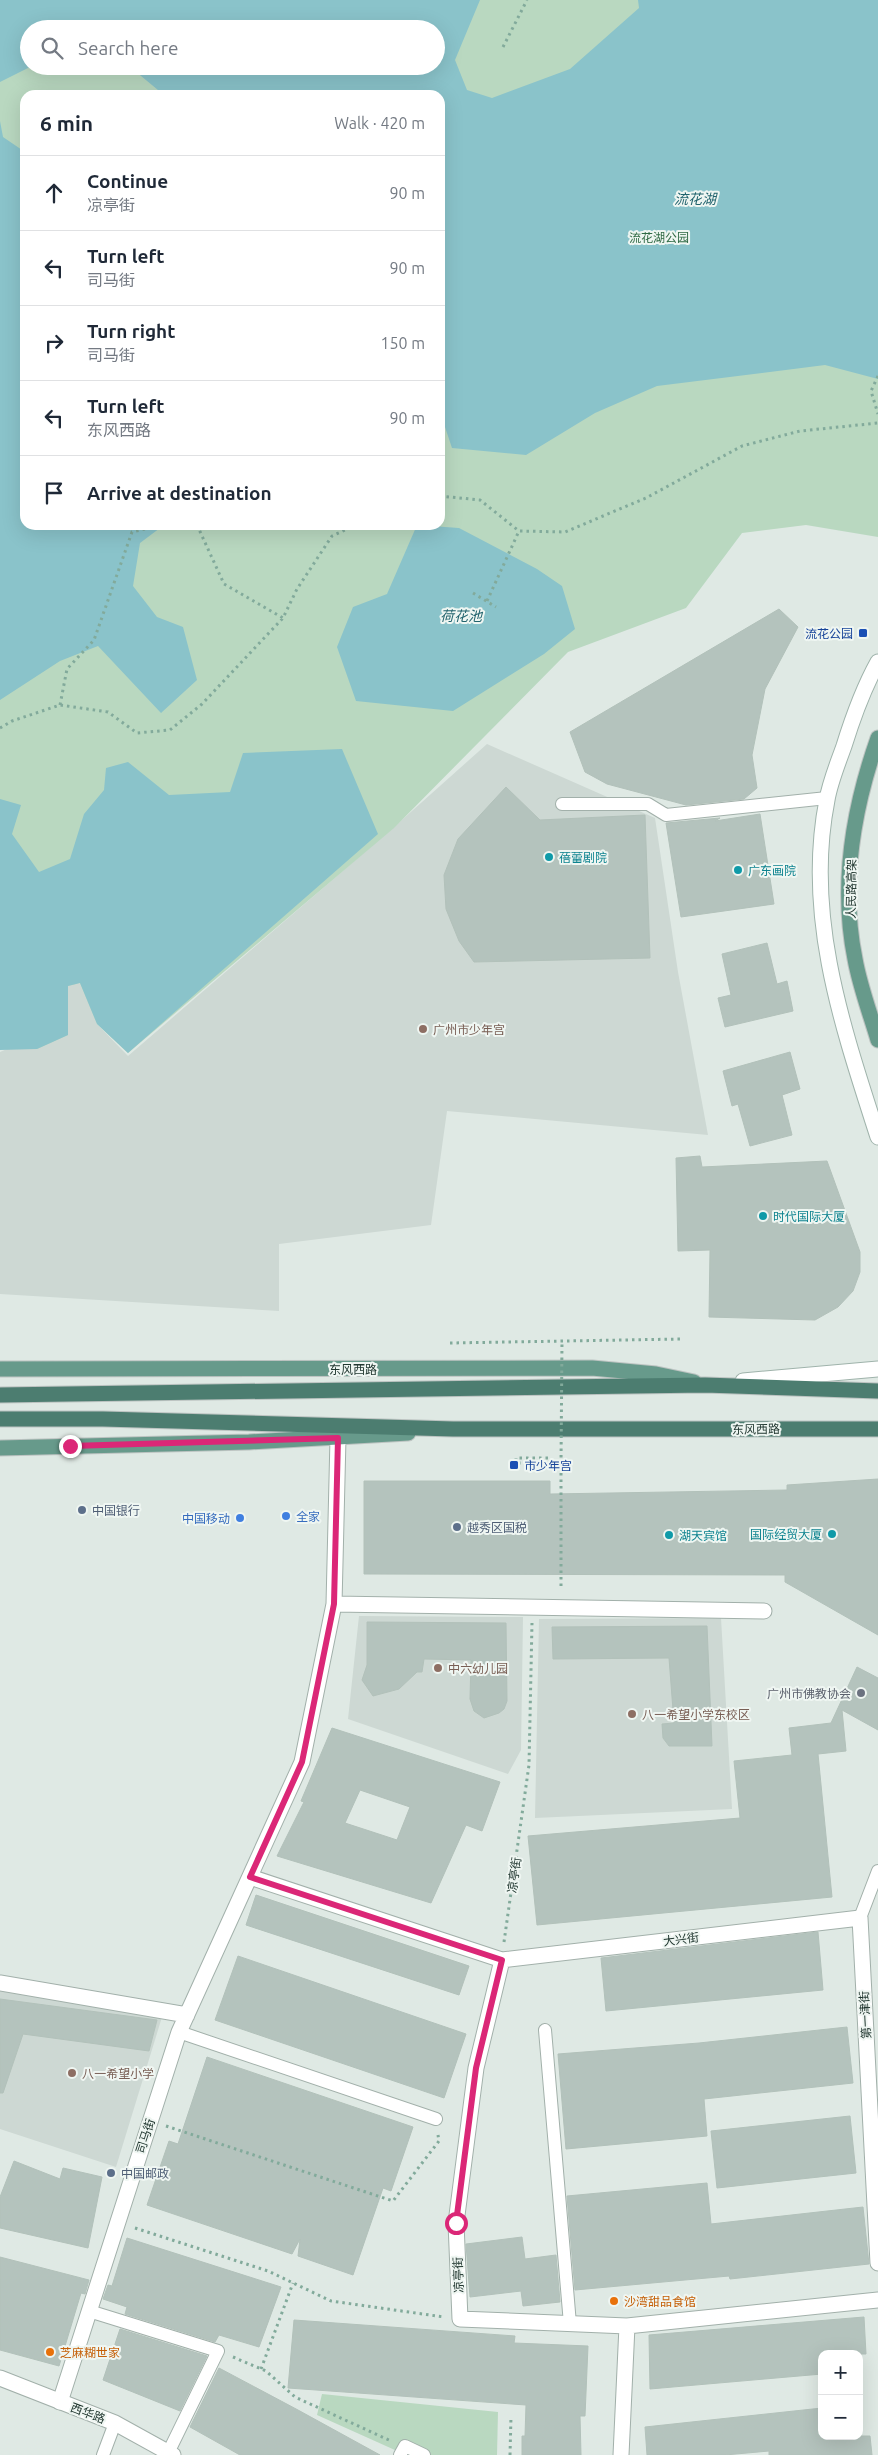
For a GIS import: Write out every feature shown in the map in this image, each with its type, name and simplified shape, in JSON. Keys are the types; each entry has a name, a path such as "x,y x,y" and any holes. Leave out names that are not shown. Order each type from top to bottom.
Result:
{"highway":[{"name":"东风西路","path":"0,1395 705,1385 878,1391"},
{"name":"东风西路","path":"0,1418 454,1429 878,1429"}],"main road":[{"name":"人民路高架","path":"878,738 867,770 857,810 851,846 848,900 855,960 878,1040"},
{"name":"东风西路","path":"0,1369 592,1368 656,1374 705,1385"},
{"name":"东风西路","path":"0,1448 338,1438 454,1429"}],"street":[{"path":"878,662 865,687 852,720 827,798 822,830 820,873 824,942 842,1017 878,1136"},
{"path":"705,1385 878,1369"},
{"name":"司马街","path":"60,2402 179,2032 302,1762 334,1604 338,1438"},
{"path":"334,1604 764,1611"},
{"path":"250,1877 502,1960"},
{"name":"大兴街","path":"502,1960 860,1918"},
{"name":"第一津街","path":"860,1918 878,2263"},
{"name":"凉亭街","path":"460,2319 456,2223 476,2068 502,1960"},
{"path":"0,1983 187,2015"},
{"path":"460,2319 627,2326 878,2300"},
{"path":"621,2455 627,2326"},
{"name":"西华路","path":"0,2378 116,2423 170,2454"}],"lane":[{"path":"562,804 648,804 666,816 827,798"},
{"path":"860,1918 878,1871"},
{"path":"545,2030 570,2324"},
{"path":"179,2032 436,2119"},
{"path":"89,2311 218,2351 170,2454"},
{"path":"103,2455 116,2423"},
{"path":"403,2451 424,2455"}],"path":[{"path":"502,46 527,0"},
{"path":"878,376 871,390 878,414"},
{"path":"445,496 480,500 519,531 565,532 646,498 742,446 800,431 878,423"},
{"path":"60,705 67,669 94,640 132,532 141,530"},
{"path":"199,530 224,584 283,618"},
{"path":"0,728 12,721 60,705 108,712 137,733 170,730 202,704 231,676 283,618 297,589 332,536 345,530"},
{"path":"487,601 519,531"},
{"path":"473,593 496,607"},
{"path":"450,1343 681,1339"},
{"path":"561,1608 562,1341"},
{"path":"548,1458 516,1458 516,1464 561,1464"},
{"name":"凉亭街","path":"502,1960 529,1764 532,1607"},
{"path":"150,2121 394,2201 439,2141 436,2119"},
{"path":"117,2223 268,2271 331,2301 460,2319"},
{"path":"260,2369 293,2283"},
{"path":"218,2351 266,2372 295,2398 403,2451"},
{"path":"510,2416 510,2455"}],"shaded area":[{"name":"广州市少年宫","path":"487,744 655,818 678,972 708,1135 447,1111 431,1225 279,1244 279,1311 0,1294 0,1052 7,1049 37,1049 68,985 81,983 97,1024 128,1056 394,827"},
{"name":"中六幼儿园","path":"359,1616 523,1617 521,1750 508,1774 348,1719"},
{"name":"八一希望小学东校区","path":"721,1618 732,1809 535,1818 539,1619"},
{"name":"八一希望小学","path":"0,1991 162,2017 116,2167 0,2129"}],"green space":[{"name":"流花湖公园","path":"0,0 878,0 878,537 806,525 742,533 686,608 568,652 394,828 128,1053 97,1024 80,983 68,986 68,1035 37,1049 0,1048"},
{"path":"322,2394 498,2412 497,2455 406,2455 317,2415"}],"water":[{"name":"流花湖","path":"0,0 480,0 455,60 467,90 492,98 570,69 639,8 638,0 878,0 878,379 825,365 657,386 595,413 526,455 452,448 445,427 445,90 158,90 140,75 445,75 445,20 20,20 20,72 0,82"},
{"path":"0,121 3,137 20,149 20,530 157,530 140,543 133,586 157,617 183,627 197,680 161,713 98,646 60,661 0,700"},
{"name":"荷花池","path":"445,527 459,528 537,569 562,586 575,629 544,654 453,711 356,701 337,647 353,607 387,594 415,530 445,530"},
{"path":"342,749 378,834 128,1053 97,1024 80,983 68,986 68,1035 37,1049 0,1050 0,799 21,805 12,834 39,872 70,859 84,814 104,790 106,768 128,762 169,795 230,792 243,753"}],"building":[{"path":"779,609 798,627 765,689 752,755 757,788 744,799 686,805 607,784 585,772 570,732"},
{"name":"蓓蕾剧院","path":"506,787 540,820 645,815 650,958 474,962 459,941 446,909 444,875 458,839"},
{"path":"760,814 774,904 681,917 666,823 720,818 715,821"},
{"path":"767,943 777,984 787,981 793,1011 725,1027 718,998 731,995 722,954"},
{"path":"790,1052 800,1089 782,1095 792,1135 750,1146 738,1104 732,1106 723,1071"},
{"name":"时代国际大厦","path":"700,1156 702,1167 827,1161 860,1252 860,1272 853,1291 838,1307 815,1320 709,1317 710,1250 678,1251 676,1158"},
{"path":"878,1479 878,1635 785,1582 785,1575 364,1574 364,1481 550,1481 550,1494 787,1490 787,1485"},
{"path":"367,1622 506,1623 507,1701 504,1709 499,1713 484,1718 474,1711 470,1699 471,1660 424,1659 422,1672 417,1672 399,1689 373,1696 362,1680 367,1665"},
{"path":"707,1626 712,1746 669,1746 663,1738 662,1724 674,1723 669,1658 553,1659 552,1627"},
{"path":"857,1667 878,1678 878,1730 842,1710 846,1751 818,1754 832,1897 537,1925 528,1836 740,1818 734,1761 792,1755 789,1728 831,1723"},
{"path":"332,1728 500,1782 482,1831 466,1825 431,1903 277,1856 304,1802 301,1801","holes":["360,1790 410,1807 397,1840 345,1823"]},
{"path":"256,1895 469,1966 459,1995 246,1925"},
{"path":"818,1932 823,1990 606,2011 601,1958"},
{"path":"238,1956 466,2034 444,2098 215,2020"},
{"path":"0,1999 157,2020 149,2051 23,2034 3,2093 0,2093"},
{"path":"847,2027 853,2083 704,2099 707,2136 566,2149 558,2054 699,2043"},
{"path":"207,2057 413,2127 391,2191 383,2188 353,2275 298,2256 300,2239 292,2254 147,2205 169,2141 178,2144"},
{"path":"850,2116 856,2173 717,2188 711,2131"},
{"path":"14,2161 60,2179 63,2168 102,2177 88,2248 0,2228 0,2197"},
{"path":"707,2183 711,2224 863,2207 869,2264 730,2279 729,2276 575,2290 567,2196"},
{"path":"522,2237 525,2259 556,2255 560,2302 523,2306 521,2291 470,2297 466,2244"},
{"path":"127,2238 281,2287 259,2347 219,2335 215,2342 125,2314 127,2307 103,2299 108,2285 112,2286"},
{"path":"0,2257 89,2280 85,2294 81,2293 59,2366 0,2350"},
{"path":"864,2317 866,2354 863,2354 863,2350 818,2350 818,2374 650,2389 649,2335"},
{"path":"294,2320 515,2336 514,2343 588,2346 585,2416 580,2416 581,2455 522,2455 522,2436 525,2436 526,2405 288,2388"},
{"path":"120,2329 207,2356 180,2411 103,2380"},
{"path":"219,2368 380,2455 240,2455 190,2427"},
{"path":"818,2408 818,2440 863,2440 863,2436 870,2436 872,2455 769,2455 769,2451 725,2455 647,2455 645,2427"}],"place":[{"name":"流花公园","path":"863,633"},
{"name":"蓓蕾剧院","path":"549,857"},
{"name":"广东画院","path":"738,870"},
{"name":"广州市少年宫","path":"423,1029"},
{"name":"时代国际大厦","path":"763,1216"},
{"name":"市少年宫","path":"514,1465"},
{"name":"中国银行","path":"82,1510"},
{"name":"全家","path":"286,1516"},
{"name":"中国移动","path":"240,1518"},
{"name":"越秀区国税","path":"457,1527"},
{"name":"国际经贸大厦","path":"832,1534"},
{"name":"湖天宾馆","path":"669,1535"},
{"name":"中六幼儿园","path":"438,1668"},
{"name":"广州市佛教协会","path":"861,1693"},
{"name":"八一希望小学东校区","path":"632,1714"},
{"name":"八一希望小学","path":"72,2073"},
{"name":"中国邮政","path":"111,2173"},
{"name":"沙湾甜品食馆","path":"614,2301"},
{"name":"芝麻糊世家","path":"50,2352"}],"route":[{"path":"70,1446 338,1438 334,1604 302,1762 250,1877 502,1960 476,2068 456,2223"}]}
